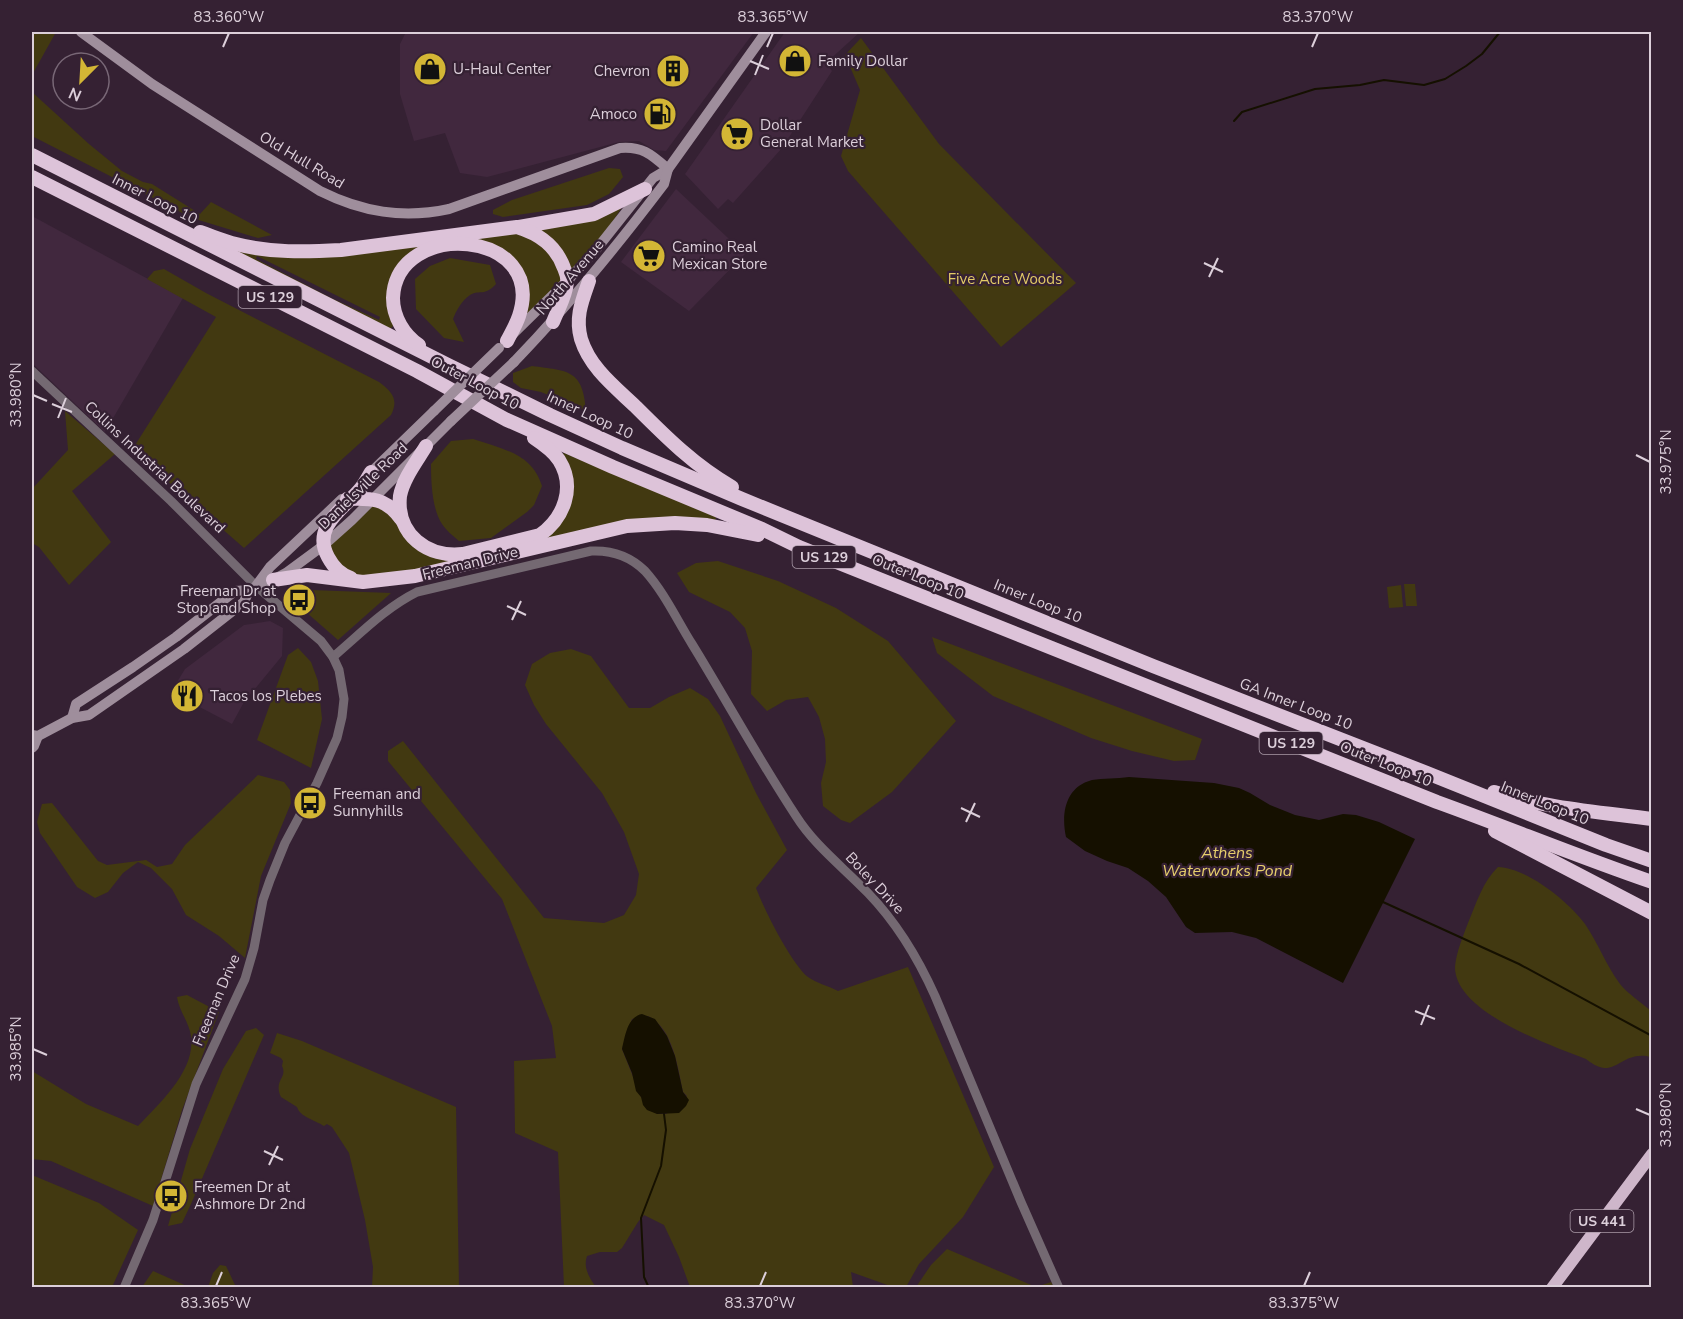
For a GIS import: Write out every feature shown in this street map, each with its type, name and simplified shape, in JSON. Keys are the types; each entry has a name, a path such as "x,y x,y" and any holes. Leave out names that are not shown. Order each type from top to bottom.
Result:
{"highway":[{"name":"Inner Loop 10","path":"32,155 447,365 622,448 1153,666"},
{"name":"Outer Loop 10","path":"32,177 417,371 507,420 613,467 762,529 799,547 1437,802 1652,882"},
{"path":"158,219 236,245 287,252 341,250 517,227 594,214 645,189"},
{"path":"517,227 536,235 550,245 563,265 567,281 553,322"},
{"path":"447,365 413,341 399,322 395,312 394,291 397,279 403,268 422,252 450,245 471,244 491,249 505,258 517,272 520,280 522,304 519,316 503,344"},
{"path":"589,281 579,310 579,330 585,348 600,372 684,454 722,481 800,522"},
{"path":"346,499 373,499 383,502 394,509 408,531 421,544 437,552 452,555 540,535 560,516 566,502 567,486 563,468 546,446 507,420"},
{"path":"404,523 400,507 402,488 426,446"},
{"path":"363,582 341,574 334,567 326,554 324,532 346,499 362,487 371,472"},
{"path":"273,580 307,575 363,582 416,576 627,526 675,523 707,525 799,547"},
{"name":"GA Inner Loop 10","path":"1153,666 1427,773"},
{"name":"Inner Loop 10","path":"1427,773 1652,861"},
{"path":"1427,773 1523,800 1652,819"},
{"path":"1437,802 1652,913"},
{"name":"US 441","path":"1552,1287 1652,1154"}],"main road":[{"name":"Old Hull Road","path":"81,32 152,84 320,191 363,208 402,214 449,208 620,148 640,149 668,169"},
{"name":"North Avenue","path":"480,394 553,322 589,281 664,184 668,169 766,32"},
{"name":"North Avenue","path":"465,381 595,251 653,178 668,169"},
{"name":"Danielsville Road","path":"371,472 465,381"},
{"name":"Danielsville Road","path":"72,718 76,704 168,643 235,591 253,588 273,580 324,544 480,394"},
{"name":"Danielsville Road","path":"32,748 35,735 72,718 89,715 175,655 244,602 270,567 346,499"}],"street":[{"name":"Collins Industrial Boulevard","path":"32,371 171,501 253,588"},
{"name":"Freeman Drive","path":"333,657 387,609 417,592 591,551 612,552 634,562"},
{"name":"Boley Drive","path":"634,562 653,581 664,597 807,832 876,902 920,965 1059,1287"},
{"name":"Freeman Drive","path":"124,1287 156,1211 193,1090 247,973 263,900 270,880 285,843 337,738 342,717 344,699 339,670 333,657 310,631 253,588"}],"shaded area":[{"path":"406,32 754,32 666,151 654,150 639,141 619,142 487,177 460,173 445,133 414,141 400,94 400,44"},
{"path":"785,32 860,32 826,63 832,71 782,148 733,203 728,199 718,209 685,174"},
{"path":"676,189 745,254 689,311 621,262"},
{"path":"32,216 183,298 105,432 32,363"},
{"path":"270,621 283,628 282,656 244,702 232,724 171,692 185,669 244,625"}],"green space":[{"path":"32,32 56,32 32,75"},
{"name":"Five Acre Woods","path":"861,38 939,144 1076,283 1001,347 848,171 841,156 860,90 845,55"},
{"path":"32,92 122,171 152,184 200,214 211,202 272,235 258,238 192,218 32,136"},
{"path":"609,168 620,169 623,177 609,194 587,205 503,217 493,214 493,210 512,200"},
{"path":"622,207 602,238 569,274 533,230"},
{"path":"517,232 546,244 563,278 521,320 514,259 485,242 458,245 434,252 405,261 395,324 390,329 229,249 252,250","holes":["257,256 380,317 379,320 331,298 256,259"]},
{"path":"450,258 490,265 496,284 485,292 470,295 458,309 453,319 464,342 444,338 416,309 415,279 430,266"},
{"path":"164,269 379,382 393,396 394,404 391,415 244,548 132,450 216,317 147,279 154,271"},
{"path":"532,366 564,371 577,380 584,397 586,411 541,392 521,388 513,382 513,373"},
{"path":"65,411 115,454 72,491 111,542 69,585 39,547 32,543 32,489 68,450"},
{"path":"473,439 523,459 531,466 542,486 534,505 491,538 459,541 444,526 436,511 431,464 451,441"},
{"path":"564,453 716,517 715,522 689,520 415,572 364,578 345,573 327,546 375,503 380,504 433,554 527,543 561,520 560,456"},
{"path":"718,561 778,581 836,608 888,641 956,721 892,792 850,823 841,820 823,806 821,783 826,762 825,739 819,717 808,697 786,700 767,711 751,694 752,651 745,628 730,612 689,592 677,573 696,563"},
{"path":"1404,584 1415,584 1417,606 1406,606"},
{"path":"1401,585 1403,607 1389,608 1387,587"},
{"path":"311,590 391,593 338,640 298,605 294,596"},
{"path":"932,637 1202,739 1195,760 1174,761 1132,751 1091,738 993,696 937,653"},
{"path":"298,648 311,662 318,681 322,719 311,768 257,740 288,655"},
{"path":"571,649 591,656 629,708 650,708 690,688 708,699 720,716 756,793 787,850 756,888 786,948 808,977 838,991 908,967 994,1167 963,1217 919,1264 906,1287 893,1287 851,1272 853,1287 690,1287 664,1225 644,1215 617,1252 600,1252 587,1256 587,1272 596,1287 564,1287 558,1152 515,1133 514,1061 556,1058 552,1026 502,899 388,761 388,751 403,741 544,918 604,923 624,915 636,895 639,874 624,832 602,793 546,724 525,685 532,664 550,653","holes":["648,1016 656,1022 669,1039 683,1092 687,1096 666,1114 657,1114 641,1097 622,1049 632,1019"]},
{"path":"258,775 284,782 290,790 291,803 261,876 245,958 219,936 186,915 172,889 151,868 138,862 123,873 108,892 95,898 77,887 40,833 37,822 42,804 52,803 98,861 107,865 146,860 157,867 172,864 185,845"},
{"path":"1498,867 1534,879 1558,896 1578,915 1620,984 1651,1011 1651,1057 1636,1056 1609,1068 1599,1067 1586,1059 1507,1025 1487,1013 1471,999 1459,984 1455,967 1457,956 1480,893"},
{"path":"187,995 219,1012 182,1110 153,1206 51,1161 32,1159 32,1071 86,1104 138,1126 175,1085 188,1061 191,1036 177,997"},
{"path":"256,1028 264,1035 191,1204 182,1223 168,1226 190,1149 223,1069 246,1031"},
{"path":"277,1033 302,1041 456,1107 459,1287 372,1287 373,1267 365,1220 349,1153 332,1127 327,1124 324,1126 304,1116 297,1107 281,1097 279,1083 283,1074 283,1061 270,1053"},
{"path":"32,1175 99,1203 138,1230 112,1287 32,1287"},
{"path":"947,1249 1036,1287 916,1287 931,1265"},
{"path":"220,1265 226,1266 236,1287 208,1287 213,1273"},
{"path":"153,1271 189,1287 142,1287"},
{"path":"1051,1282 1054,1287 1036,1287"}],"water":[{"name":"Athens Waterworks Pond","path":"1129,777 1214,783 1239,788 1270,805 1295,815 1319,820 1343,814 1356,815 1379,822 1415,839 1343,983 1256,938 1232,932 1195,933 1186,927 1166,897 1148,881 1128,868 1085,851 1066,837 1065,811 1067,802 1076,789 1092,780"},
{"path":"642,1014 655,1019 667,1036 675,1056 683,1092 689,1100 679,1113 657,1114 647,1110 636,1091 632,1073 622,1049 630,1023"}],"waterway":[{"path":"1234,121 1242,112 1315,89 1360,85 1384,80 1424,85 1445,79 1482,54 1500,32"},
{"path":"1383,902 1519,964 1652,1036"},
{"path":"649,1288 644,1277 641,1218 661,1166 666,1130 664,1114"}],"place":[{"name":"Family Dollar","path":"795,61"},
{"name":"U-Haul Center","path":"430,69"},
{"name":"Chevron","path":"673,71"},
{"name":"Amoco","path":"660,114"},
{"name":"Dollar General Market","path":"737,134"},
{"name":"Camino Real Mexican Store","path":"649,256"},
{"name":"Freeman Dr at Stop and Shop","path":"299,600"},
{"name":"Tacos los Plebes","path":"187,696"},
{"name":"Freeman and Sunnyhills","path":"310,803"},
{"name":"Freemen Dr at Ashmore Dr 2nd","path":"171,1196"}]}
